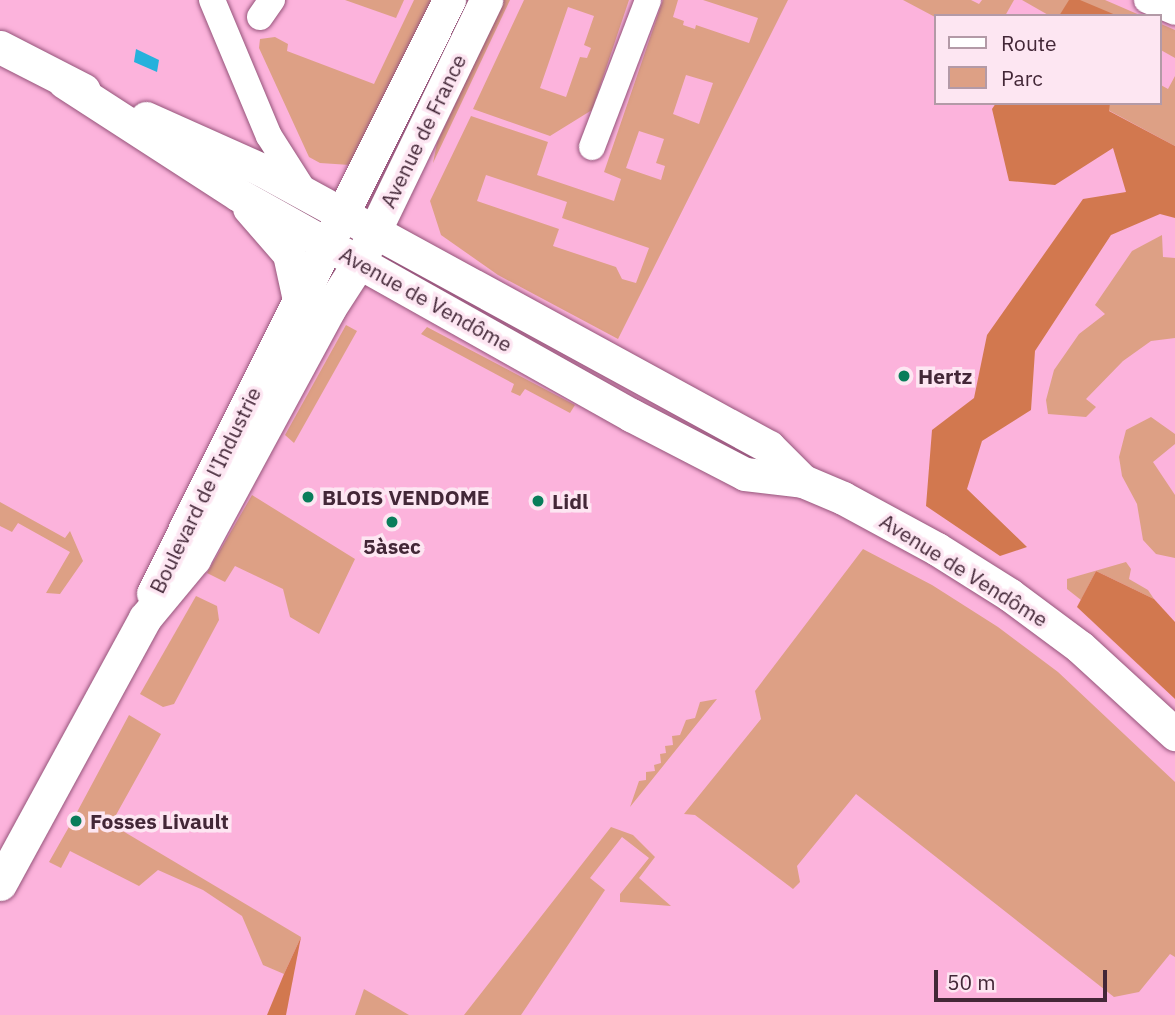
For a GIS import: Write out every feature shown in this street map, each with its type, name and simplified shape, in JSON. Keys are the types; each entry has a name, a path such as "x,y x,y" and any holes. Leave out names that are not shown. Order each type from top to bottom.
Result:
{"main road":[{"name":"Avenue de France","path":"334,229 450,0"},
{"name":"Avenue de France","path":"367,247 486,0"},
{"name":"Avenue de Vendôme","path":"0,47 64,82 239,195 334,229 367,247 745,474 803,481 878,516 1010,595 1080,647 1175,734"},
{"name":"Avenue de Vendôme","path":"64,82 260,169 307,195 334,229"},
{"path":"239,195 289,254 299,300"},
{"name":"Boulevard de l'Industrie","path":"145,618 159,573 334,229"},
{"name":"Boulevard de l'Industrie","path":"145,618 194,559 329,309 367,247"},
{"path":"0,884 145,618"}],"street":[{"path":"212,0 269,136 307,195"},
{"path":"592,147 648,0"},
{"path":"1147,0 1175,12"},
{"path":"260,169 269,136"}],"green space":[{"path":"345,0 404,0 396,18"},
{"path":"414,0 433,0 350,165 320,163 309,157 259,48 260,39 275,37 288,44 287,51 374,84"},
{"path":"504,0 510,0 433,163 437,143"},
{"path":"524,0 629,0 592,110 550,136 473,109","holes":["568,7 594,16 584,45 591,48 587,58 580,57 566,97 540,88"]},
{"path":"663,0 678,0 673,17 684,21 683,25 695,29 696,25 749,43 758,18 703,0 788,0 618,339 498,275 441,235 430,201 471,116 548,142 537,175 614,201 621,179 604,172","holes":["686,75 713,83 699,124 673,114","639,131 664,139 656,163 665,166 661,180 626,168","486,175 567,202 562,218 649,248 636,283 622,279 616,267 553,246 559,229 477,201"]},
{"path":"903,0 971,0 979,4 982,0 1014,0 1006,14 934,14 934,16"},
{"path":"1022,0 1105,0 1137,14 1046,14"},
{"path":"1161,24 1175,30 1175,58 1161,50"},
{"path":"1175,76 1175,146 1099,105 1161,105 1161,85 1168,89"},
{"path":"1162,235 1163,257 1175,258 1175,338 1151,341 1123,361 1086,399 1096,407 1086,417 1048,414 1046,400 1054,370 1079,334 1105,314 1095,305 1132,251"},
{"path":"346,325 357,331 294,443 285,435"},
{"path":"427,327 575,405 570,413 525,389 520,396 511,392 514,384 421,334"},
{"path":"1151,417 1175,434 1175,444 1153,462 1175,495 1175,558 1156,554 1143,540 1137,504 1122,476 1119,457 1126,430"},
{"path":"252,495 355,559 319,634 290,617 283,589 235,566 225,582 207,573"},
{"path":"0,502 65,538 70,531 83,561 60,594 46,593 70,552 18,523 12,532 0,526"},
{"path":"863,549 932,585 998,627 1058,672 1175,782 1175,957 1170,954 1139,992 1114,997 856,794 797,866 800,882 793,889 695,815 684,814 761,719 755,691"},
{"path":"1126,562 1131,569 1129,579 1148,590 1154,599 1096,571 1081,600 1067,589 1067,579"},
{"path":"196,596 217,606 219,620 174,704 163,707 140,694"},
{"path":"717,699 630,807 639,781 646,780 646,772 655,771 654,765 661,763 660,754 666,753 665,746 673,745 672,736 680,735 686,720 695,718 700,702"},
{"path":"129,715 161,734 111,824 301,937 284,974 263,965 242,916 203,890 158,870 139,886 70,851 61,868 49,862 70,825 76,828 82,818 76,814"},
{"path":"611,827 633,835 655,857 639,878 671,906 620,902 620,894 649,858 622,837 590,878 605,890 521,1015 464,1015"},
{"path":"364,989 409,1015 355,1015"}],"shaded area":[{"path":"1069,0 1080,0 1113,14 1060,14"},
{"path":"995,105 1110,105 1109,111 1175,146 1175,218 1160,214 1111,235 1035,351 1031,410 982,441 967,489 1027,547 1000,556 926,506 932,430 974,398 987,335 1083,199 1126,192 1113,148 1055,185 1009,181 992,109"},
{"path":"1096,571 1154,599 1175,622 1175,699 1077,607"},
{"path":"301,937 286,1015 267,1015 284,974"}],"water":[{"path":"136,49 159,60 157,72 134,62"}],"place":[{"name":"Hertz","path":"904,376"},
{"name":"BLOIS VENDOME","path":"308,497"},
{"name":"Lidl","path":"538,501"},
{"name":"5àsec","path":"392,522"},
{"name":"Fosses Livault","path":"76,821"}]}
